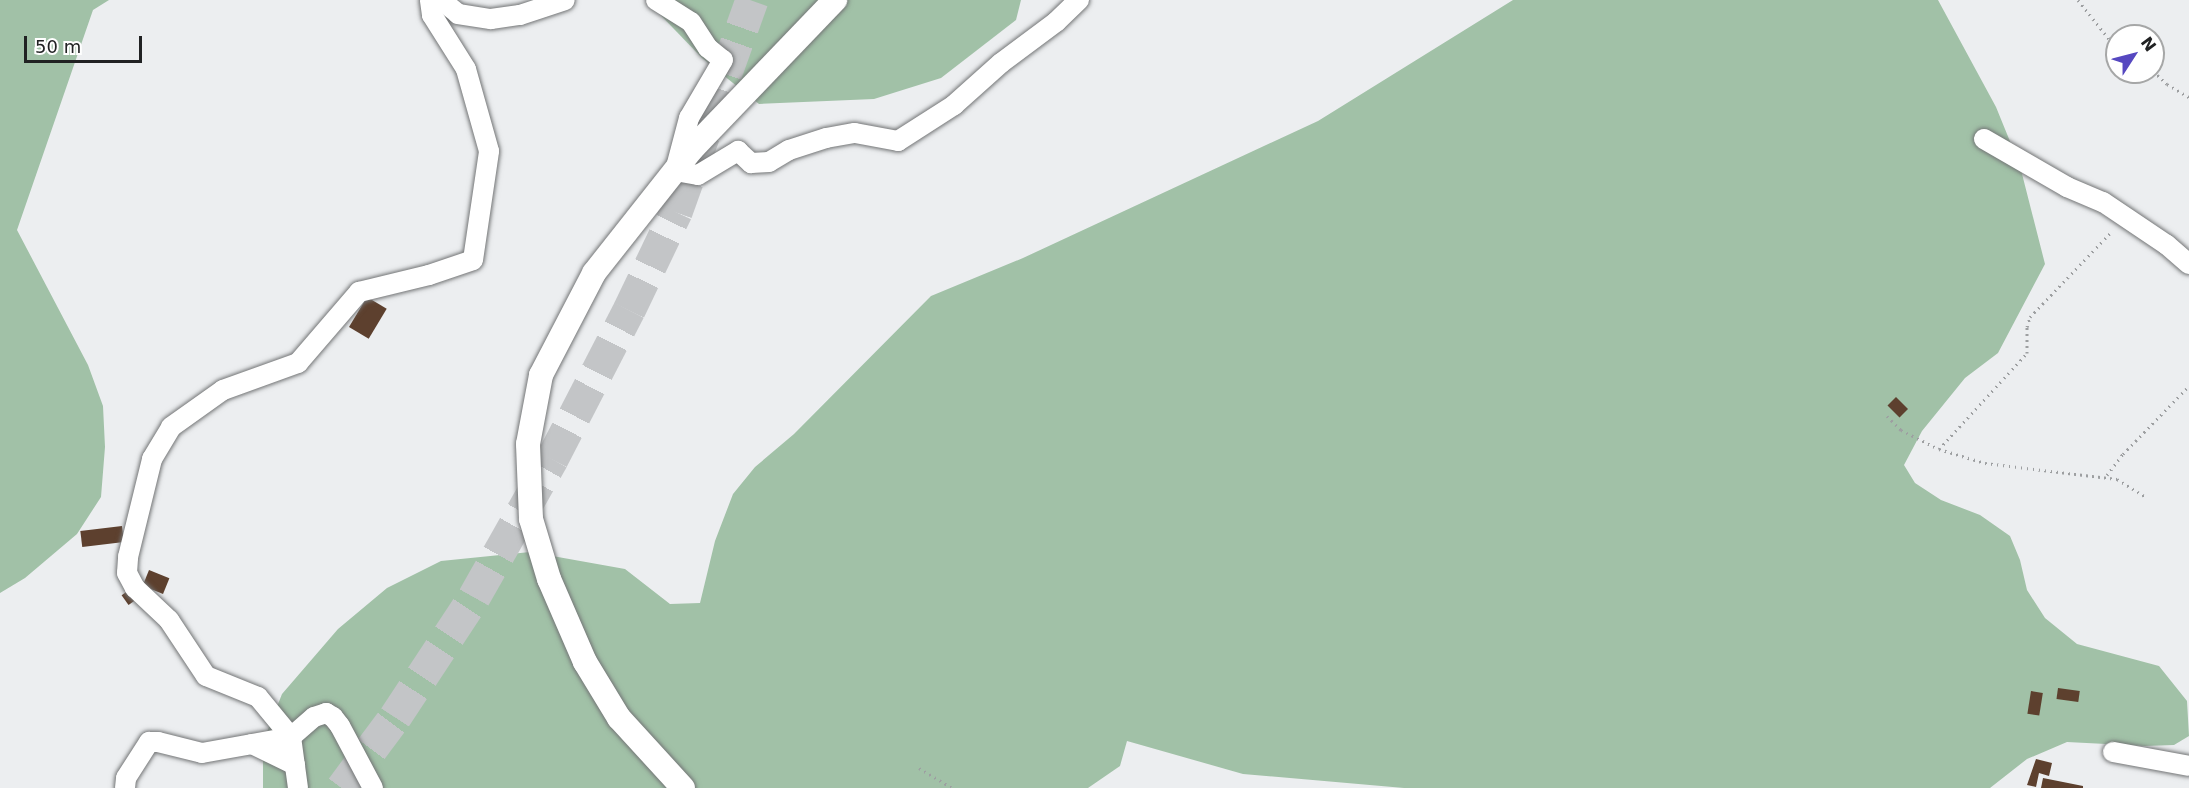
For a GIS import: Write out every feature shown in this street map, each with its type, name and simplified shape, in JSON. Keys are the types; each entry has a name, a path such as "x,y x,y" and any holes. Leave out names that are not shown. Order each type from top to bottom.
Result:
{"street":[{"path":"298,788 291,737 258,697 206,676 169,620 135,588 127,573 128,557 152,459 171,427 223,390 298,363 359,292 429,275 473,260 489,152 466,69 432,15 430,0"},
{"path":"441,0 458,14 491,20 520,15 565,0"},
{"path":"656,0 692,22 708,48 723,60 689,118 675,171"},
{"path":"683,788 619,718 585,662 549,579 531,519 528,444 541,375 568,319 594,273 692,149 835,0"},
{"path":"675,171 698,175 738,151 751,163 769,162 789,150 826,138 855,133 898,141 954,105 1001,63 1056,22 1079,0"},
{"path":"1984,138 2067,187 2103,202 2126,216 2189,264"},
{"path":"125,788 126,778 149,742 158,742 202,753 291,737 314,717 321,714 330,715 340,726 373,788"},
{"path":"252,744 295,765"},
{"path":"2113,752 2189,766"}],"path":[{"path":"2078,0 2105,34"},
{"path":"2165,82 2189,98"},
{"path":"1939,449 2027,354 2027,327 2031,318 2126,216"},
{"path":"2107,476 2123,453 2189,386"},
{"path":"1887,416 1901,430 1939,449 1985,463 2107,476 2117,479 2145,497"},
{"path":"919,768 952,788"}],"green space":[{"path":"0,0 109,0 93,10 17,230 88,365 103,406 105,447 101,497 77,534 25,578 0,593"},
{"path":"646,0 1021,0 1016,20 941,78 874,99 759,104 702,58"},
{"path":"1513,0 1938,0 1996,107 2020,166 2045,264 1998,353 1965,378 1922,431 1904,465 1915,483 1941,500 1980,515 2010,536 2020,560 2027,590 2045,618 2077,644 2159,666 2187,701 2189,736 2174,745 2145,746 2067,742 2027,759 1990,788 1404,788 1243,774 1127,741 1120,766 1088,788 263,788 263,742 282,694 338,629 387,588 441,561 530,552 625,569 670,604 700,603 715,541 733,494 755,467 794,434 931,296 1023,258 1318,121"}],"building":[{"path":"367,297 387,309 369,339 349,327"},
{"path":"1896,397 1908,409 1900,418 1888,405"},
{"path":"122,526 124,542 82,547 80,531"},
{"path":"149,570 169,578 163,594 143,586"},
{"path":"129,590 136,600 129,605 122,595"},
{"path":"2058,688 2080,691 2078,702 2056,699"},
{"path":"2031,691 2043,693 2039,716 2027,714"},
{"path":"2036,759 2052,763 2049,776 2039,773 2036,787 2027,785"},
{"path":"2043,778 2083,786 2083,788 2041,788"}],"tunnel":[{"path":"342,788 395,717 474,597 552,459 629,310 676,212 752,0"}]}
